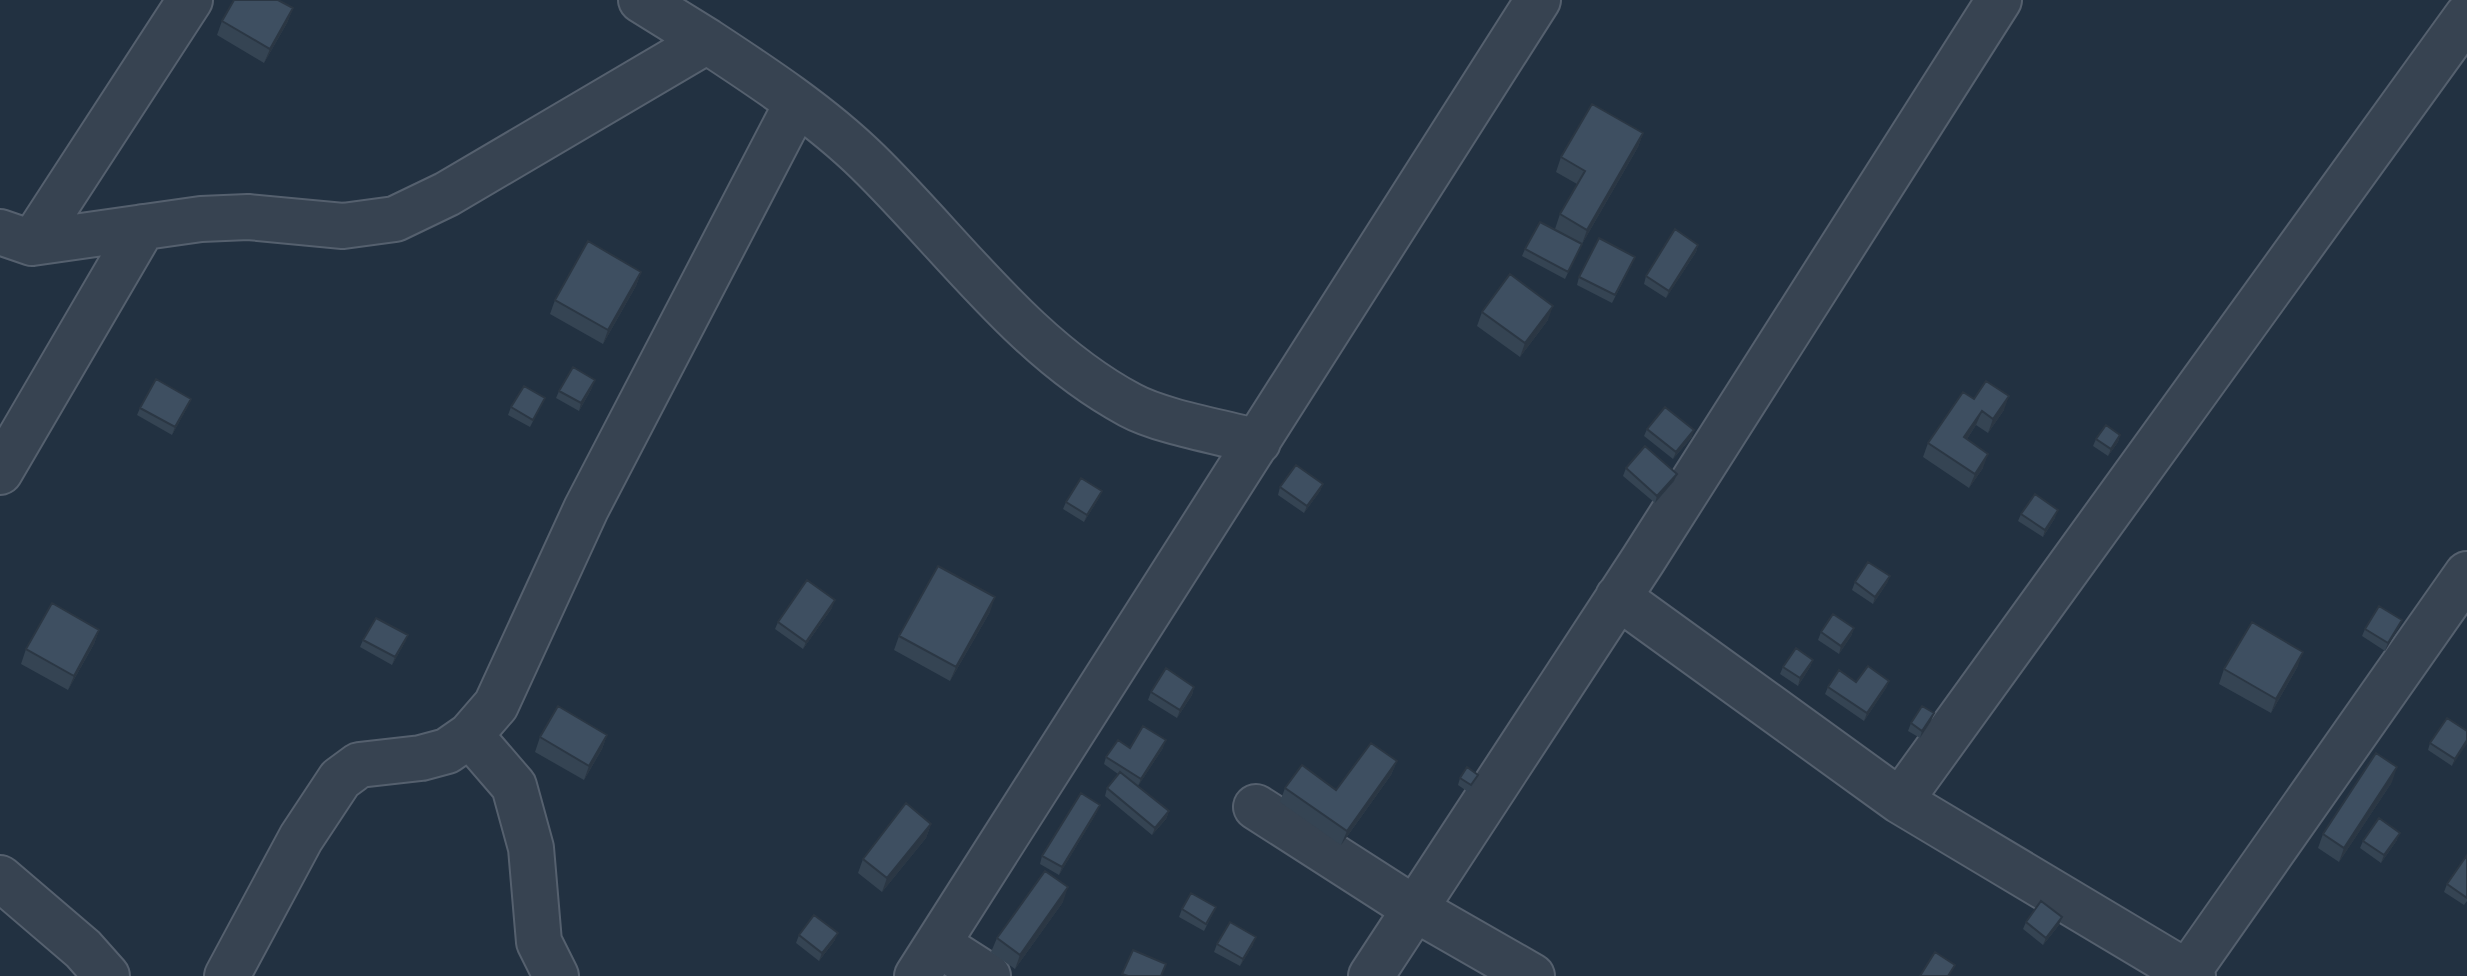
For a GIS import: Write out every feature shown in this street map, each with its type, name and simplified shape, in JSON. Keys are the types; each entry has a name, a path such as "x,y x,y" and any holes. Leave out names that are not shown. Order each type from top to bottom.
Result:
{"street":[{"path":"16,238 190,0"},
{"path":"641,0 707,41 865,159 1013,312 1086,377 1132,407 1258,442"},
{"path":"988,976 928,960 1538,0"},
{"path":"1371,976 1618,597 1999,0"},
{"path":"1900,801 2467,16"},
{"path":"16,238 201,219 248,217 343,226 395,219 447,194 707,41"},
{"path":"227,976 301,838 340,779 359,765 421,758 447,751 470,735 496,705 586,509 796,105"},
{"path":"0,472 143,227"},
{"path":"1618,597 1900,801 2188,975 2467,574"},
{"path":"470,735 514,786 531,848 539,942 556,976"},
{"path":"1256,807 1415,909 1532,976"},
{"path":"0,878 83,949 107,976"}],"building":[{"path":"234,0 278,0 293,8 270,49 222,21"},
{"path":"1592,104 1643,133 1587,230 1560,214 1585,171 1561,157"},
{"path":"1540,222 1582,244 1568,272 1525,249"},
{"path":"1675,229 1698,245 1669,291 1646,276"},
{"path":"1599,238 1635,257 1615,295 1579,277"},
{"path":"588,241 641,272 608,330 555,300"},
{"path":"1510,274 1553,306 1525,343 1482,312"},
{"path":"573,367 595,380 581,403 559,391"},
{"path":"156,379 191,399 175,427 140,408"},
{"path":"1986,381 2009,396 1993,419 1982,411 1964,437 1988,454 1975,474 1928,443 1963,392 1974,399"},
{"path":"524,386 545,398 533,420 511,407"},
{"path":"1665,407 1694,430 1676,452 1647,429"},
{"path":"2106,425 2120,435 2111,449 2096,439"},
{"path":"1645,446 1677,474 1657,496 1626,468"},
{"path":"1296,465 1323,484 1307,506 1280,487"},
{"path":"1081,478 1102,491 1087,515 1066,502"},
{"path":"2035,494 2058,510 2045,530 2021,514"},
{"path":"1868,562 1890,576 1875,597 1855,582"},
{"path":"938,566 995,597 956,667 899,636"},
{"path":"807,580 835,600 806,642 778,622"},
{"path":"52,603 99,630 74,676 26,649"},
{"path":"2379,606 2402,620 2388,643 2365,629"},
{"path":"1833,614 1854,628 1841,646 1821,632"},
{"path":"376,618 408,635 395,657 363,640"},
{"path":"2252,622 2303,652 2276,699 2224,669"},
{"path":"1796,648 1813,660 1800,678 1783,667"},
{"path":"1868,666 1889,681 1867,713 1828,687 1839,670 1856,682"},
{"path":"1166,668 1194,687 1180,710 1151,692"},
{"path":"558,706 607,735 589,766 540,737"},
{"path":"1922,706 1934,713 1922,731 1911,723"},
{"path":"2447,718 2467,731 2467,740 2455,759 2430,743"},
{"path":"1143,726 1166,740 1141,779 1106,757 1118,740 1130,748"},
{"path":"1371,743 1397,761 1347,831 1285,788 1302,765 1336,790"},
{"path":"2376,753 2397,767 2344,848 2323,834"},
{"path":"1467,767 1478,775 1471,785 1460,778"},
{"path":"1120,772 1169,811 1155,828 1107,788"},
{"path":"1081,793 1100,805 1062,867 1042,856"},
{"path":"906,803 931,824 887,878 863,859"},
{"path":"2379,818 2400,833 2384,855 2363,841"},
{"path":"2467,855 2467,898 2447,884"},
{"path":"1045,871 1068,887 1020,955 997,938"},
{"path":"1191,893 1216,907 1206,924 1182,909"},
{"path":"2041,901 2062,917 2046,938 2026,922"},
{"path":"814,915 838,933 822,953 799,935"},
{"path":"1230,922 1256,937 1243,959 1217,944"},
{"path":"1133,950 1166,964 1161,976 1122,974"},
{"path":"1935,952 1955,965 1948,976 1920,976"}]}
